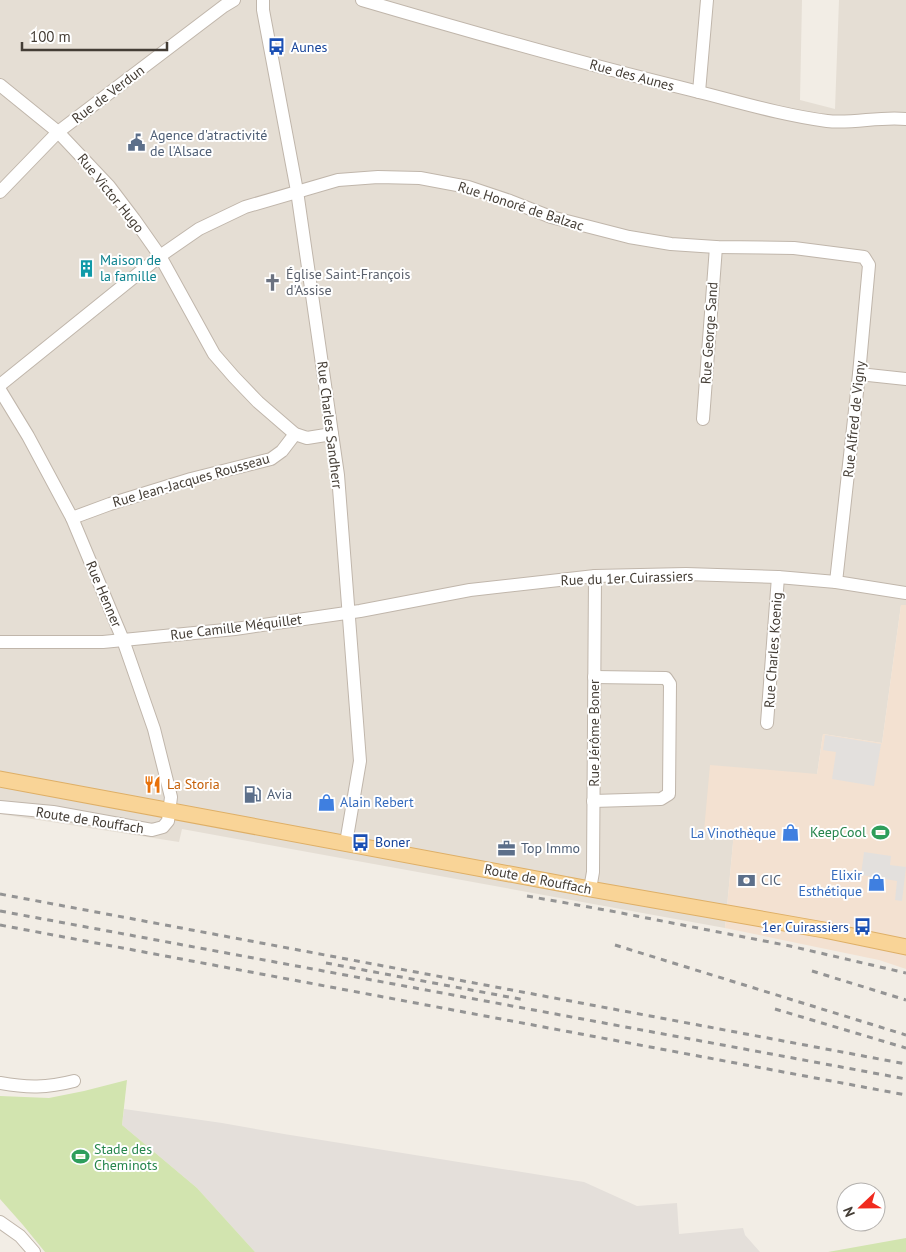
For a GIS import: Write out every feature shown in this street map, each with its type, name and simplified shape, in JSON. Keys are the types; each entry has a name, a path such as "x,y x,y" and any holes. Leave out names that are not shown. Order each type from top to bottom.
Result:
{"main road":[{"name":"Route de Rouffach","path":"0,779 590,889 762,918 906,947"}],"street":[{"name":"Rue Charles Sandherr","path":"252,0 263,5 297,191 338,475 360,761 346,843"},
{"name":"Rue des Aunes","path":"362,0 451,26 699,92 798,116 829,121 906,119"},
{"path":"699,92 707,0"},
{"name":"Rue de Verdun","path":"0,192 58,132 228,2"},
{"name":"Rue Victor Hugo","path":"0,85 58,132 109,186 160,256 214,354 258,402 295,434"},
{"name":"Rue Honoré de Balzac","path":"0,385 160,256 199,229 245,207 338,180 378,177 420,178 468,187 550,217 621,235 671,244 794,248 864,257"},
{"name":"Rue George Sand","path":"703,419 716,246"},
{"name":"Rue Alfred de Vigny","path":"836,582 869,265 864,257"},
{"path":"859,374 906,379"},
{"name":"Rue Henner","path":"0,390 28,436 72,518 123,640 154,729 171,797 170,811"},
{"path":"295,434 307,438 332,434"},
{"name":"Rue Jean-Jacques Rousseau","path":"72,518 191,479 271,459 282,451 295,434"},
{"name":"Rue du 1er Cuirassiers","path":"349,613 470,590 595,576 686,574 778,577 836,582 906,593"},
{"name":"Rue Jérôme Boner","path":"590,889 593,872 595,576"},
{"name":"Rue Charles Koenig","path":"767,723 778,577"},
{"name":"Rue Camille Méquillet","path":"0,642 103,642 235,629 349,613"},
{"path":"593,801 661,799 669,794 670,684 666,678 594,677"},
{"name":"Route de Rouffach","path":"0,807 53,812 152,830 162,827 168,821 170,811"},
{"path":"0,1083 18,1086 52,1087 74,1081"},
{"path":"0,1222 20,1236 34,1252"}],"shaded area":[{"path":"0,0 802,0 800,100 835,109 839,0 906,0 906,605 901,605 882,743 823,734 817,774 734,832 725,928 182,829 179,842 0,814"},
{"path":"901,605 906,605 906,969 879,960 725,928 734,832 704,831 710,765 817,774 823,734 882,743"},
{"path":"825,735 881,744 874,786 832,779 836,752 823,750"},
{"path":"864,852 891,856 890,865 906,867 902,901 895,900 897,881 861,875"},
{"path":"124,1109 222,1123 584,1182 637,1206 677,1203 679,1234 743,1228 745,1235 760,1252 255,1252 197,1188 122,1125"}],"green space":[{"name":"Stade des Cheminots","path":"127,1080 122,1125 197,1188 255,1252 45,1252 0,1199 0,1096 49,1098"},
{"path":"906,1238 906,1252 828,1252"}],"railway":[{"path":"0,894 906,1064"},
{"path":"527,896 790,946 906,973"},
{"path":"0,911 906,1079"},
{"path":"0,925 906,1095"},
{"path":"615,945 906,1035"},
{"path":"326,963 525,1000"},
{"path":"812,971 906,1000"},
{"path":"775,1009 906,1048"}],"place":[{"name":"Aunes","path":"277,47"},
{"name":"Agence d'atractivité de l'Alsace","path":"136,143"},
{"name":"Maison de la famille","path":"86,268"},
{"name":"Église Saint-François d'Assise","path":"272,282"},
{"name":"La Storia","path":"153,784"},
{"name":"Avia","path":"253,794"},
{"name":"Alain Rebert","path":"326,802"},
{"name":"KeepCool","path":"880,832"},
{"name":"La Vinothèque","path":"790,833"},
{"name":"Boner","path":"361,842"},
{"name":"Top Immo","path":"507,848"},
{"name":"CIC","path":"747,880"},
{"name":"Elixir Esthétique","path":"876,883"},
{"name":"1er Cuirassiers","path":"863,927"},
{"name":"Stade des Cheminots","path":"80,1157"}]}
